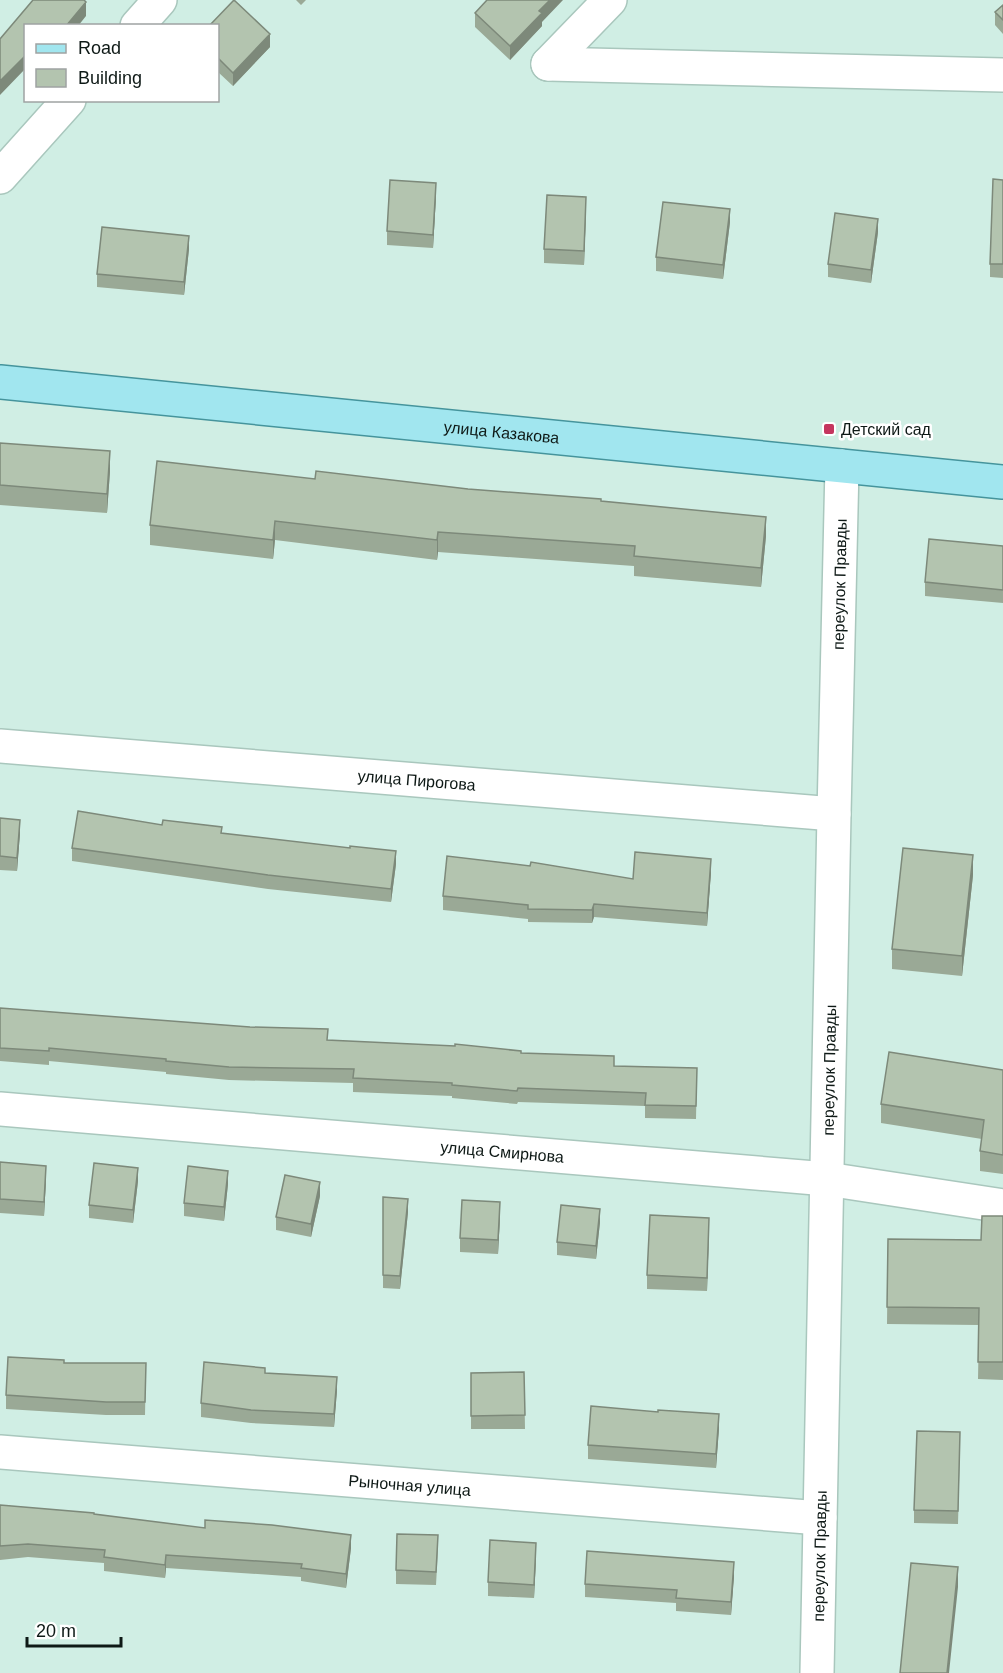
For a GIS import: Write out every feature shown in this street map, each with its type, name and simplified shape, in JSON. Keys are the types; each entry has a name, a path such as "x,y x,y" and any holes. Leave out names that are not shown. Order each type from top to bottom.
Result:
{"main road":[{"name":"улица Казакова","path":"0,382 1003,482"}],"street":[{"path":"139,24 160,0"},
{"path":"610,0 548,64 1003,75"},
{"path":"0,177 67,102"},
{"name":"переулок Правды","path":"817,1673 842,466"},
{"name":"улица Пирогова","path":"0,746 834,814"},
{"name":"улица Смирнова","path":"0,1108 827,1179 1003,1206"},
{"name":"Рыночная улица","path":"0,1452 820,1518"}],"building":[{"path":"33,0 84,0 86,2 68,24 24,24 24,57 0,81 0,39"},
{"path":"234,0 270,34 233,73 219,59 219,24 211,24"},
{"path":"487,0 550,0 539,11 542,13 510,46 475,13"},
{"path":"1003,5 1003,20 995,12"},
{"path":"993,179 1003,180 1003,264 990,264"},
{"path":"390,180 436,183 433,235 387,231"},
{"path":"547,195 586,197 584,251 544,249"},
{"path":"663,202 730,209 723,265 656,257"},
{"path":"835,213 878,219 871,270 828,264"},
{"path":"102,227 189,236 184,282 97,274"},
{"path":"0,443 110,451 107,494 0,485"},
{"path":"157,461 315,479 316,471 468,489 601,499 601,501 766,517 761,568 634,556 635,546 438,532 437,540 275,521 273,540 150,525"},
{"path":"929,539 1003,546 1003,590 925,582"},
{"path":"78,811 162,825 163,820 222,827 221,833 396,851 391,889 72,848"},
{"path":"0,818 20,820 17,858 0,856"},
{"path":"903,848 973,855 962,956 892,949"},
{"path":"635,852 711,859 707,913 594,904 592,910 528,909 528,905 443,896 447,856 530,866 531,862 633,879"},
{"path":"0,1008 250,1027 328,1029 327,1040 455,1046 455,1044 521,1051 521,1053 614,1056 614,1066 697,1068 696,1106 645,1105 646,1093 518,1088 517,1091 452,1085 452,1083 353,1078 354,1069 229,1067 49,1048 49,1051 0,1048"},
{"path":"889,1052 1003,1070 1003,1155 980,1151 984,1120 881,1104"},
{"path":"0,1162 46,1166 44,1202 0,1199"},
{"path":"94,1163 138,1168 133,1210 89,1205"},
{"path":"188,1166 228,1171 224,1207 184,1203"},
{"path":"285,1175 320,1182 311,1224 276,1217"},
{"path":"383,1197 408,1199 400,1276 383,1275"},
{"path":"462,1200 500,1202 498,1240 460,1238"},
{"path":"561,1205 600,1209 596,1246 557,1242"},
{"path":"650,1215 709,1218 707,1278 647,1275"},
{"path":"982,1216 1003,1216 1003,1362 978,1362 979,1308 887,1307 888,1239 981,1240"},
{"path":"8,1357 64,1360 64,1363 146,1363 145,1402 106,1402 6,1395"},
{"path":"204,1362 265,1368 265,1373 337,1377 334,1414 251,1410 201,1403"},
{"path":"524,1372 525,1415 471,1416 471,1373"},
{"path":"591,1406 658,1412 658,1410 719,1414 716,1454 588,1445"},
{"path":"917,1431 960,1432 958,1511 914,1510"},
{"path":"0,1505 94,1513 205,1528 205,1520 272,1525 351,1535 346,1574 301,1568 302,1564 166,1555 165,1565 104,1557 105,1550 28,1544 0,1546"},
{"path":"397,1534 438,1535 436,1572 396,1570"},
{"path":"490,1540 536,1543 534,1585 488,1582"},
{"path":"587,1551 734,1562 731,1602 676,1598 677,1590 585,1584"},
{"path":"911,1563 958,1567 947,1673 900,1673"}],"place":[{"name":"Детский сад","path":"829,429"}]}
